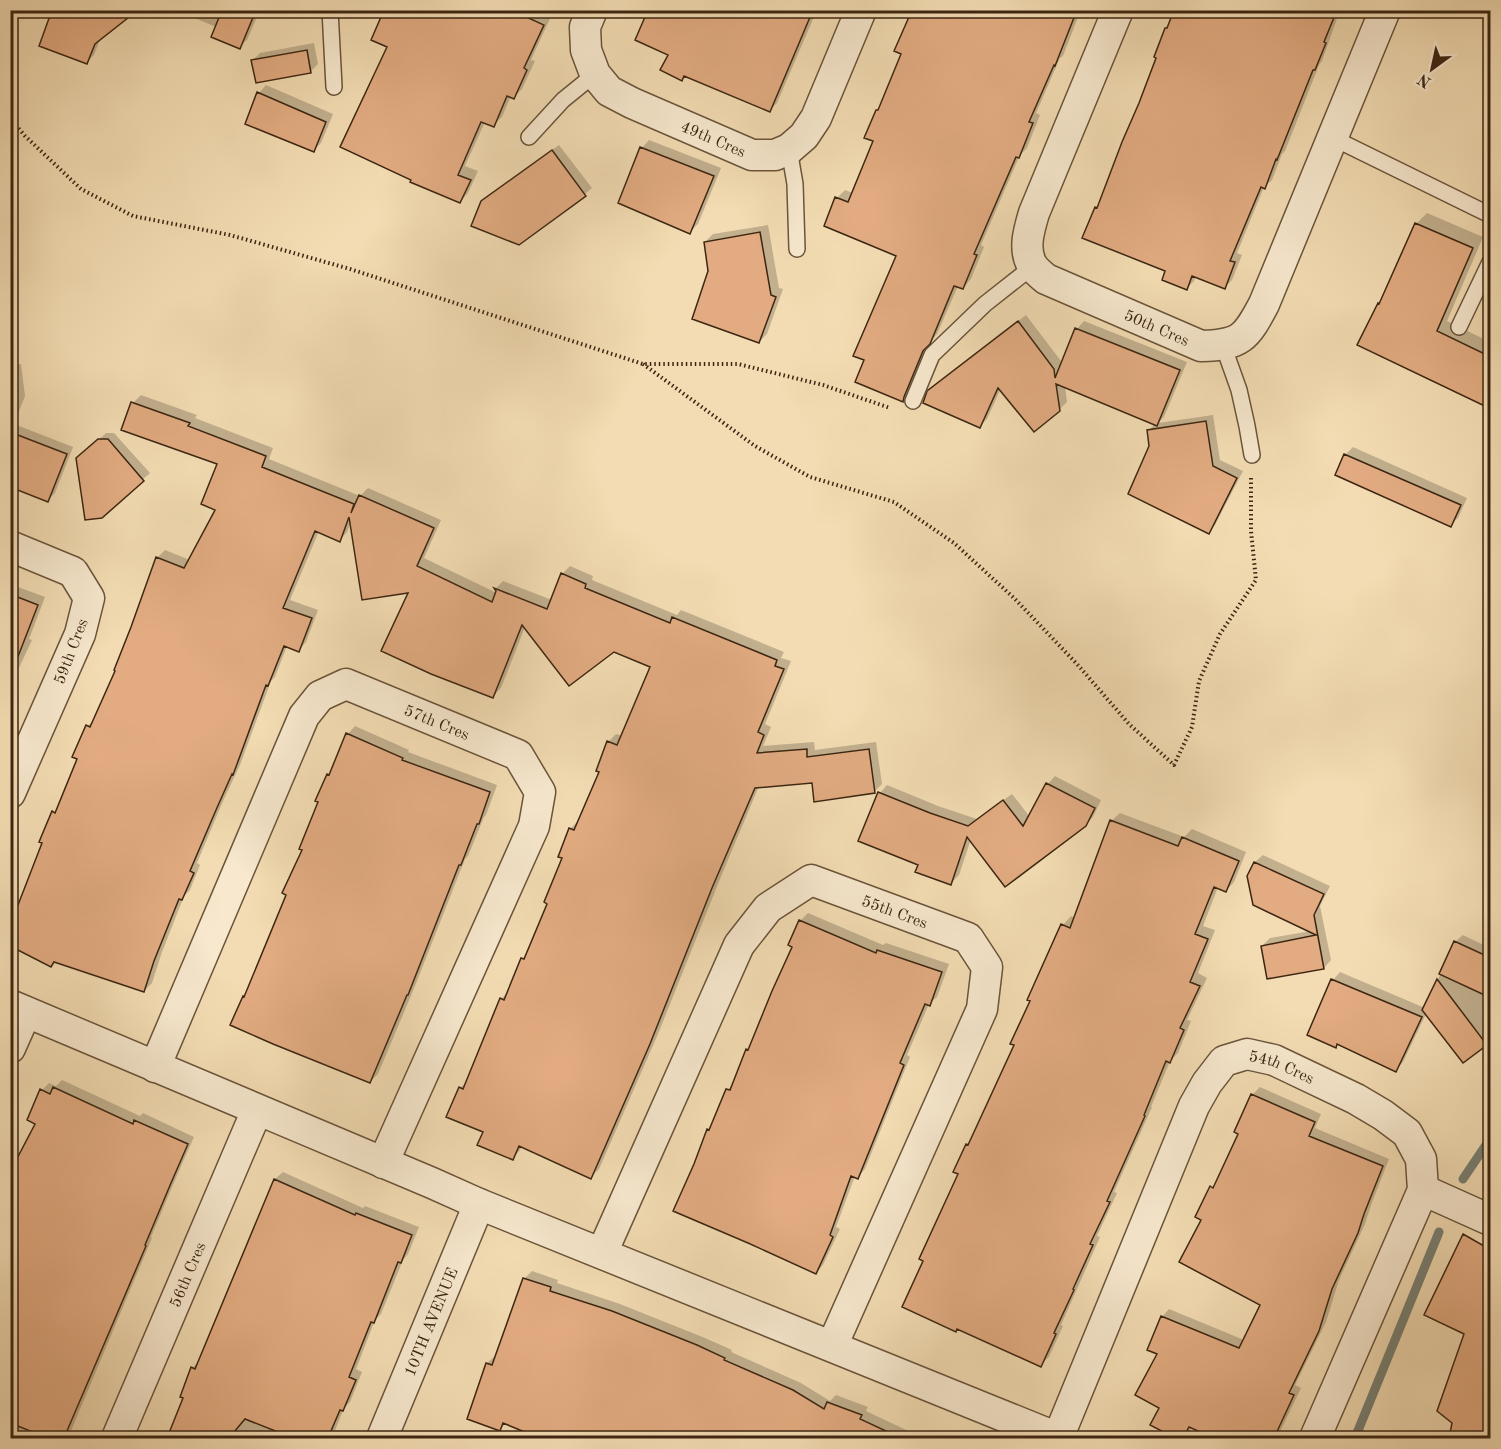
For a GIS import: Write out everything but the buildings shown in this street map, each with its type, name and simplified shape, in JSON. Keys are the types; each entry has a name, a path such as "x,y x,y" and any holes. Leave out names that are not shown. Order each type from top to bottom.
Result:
{"street":[{"name":"49th Cres","path":"592,10 585,27 586,50 596,74 609,91 752,155 775,156 789,149"},
{"path":"789,149 804,136 816,118 861,10"},
{"path":"1032,267 1028,253 1028,235 1034,213 1118,10"},
{"path":"1223,345 1238,340 1252,326 1264,304 1385,10"},
{"name":"50th Cres","path":"1032,267 1046,279 1201,346 1223,345"},
{"name":"59th Cres","path":"10,546 73,572 88,598 80,634 10,793"},
{"name":"57th Cres","path":"155,1067 304,716 320,696 346,684 518,755 540,792 534,826 383,1163"},
{"name":"55th Cres","path":"602,1253 739,945 768,908 811,880 968,938 987,967 982,1010 832,1346"},
{"path":"10,1048 18,1009 479,1204 1058,1438"},
{"name":"54th Cres","path":"1058,1438 1194,1106 1207,1083 1224,1061 1247,1054 1274,1060 1383,1114 1407,1133 1421,1159 1423,1190 1315,1438"},
{"name":"56th Cres","path":"117,1438 257,1110"},
{"path":"1423,1190 1491,1220"},
{"name":"10TH AVENUE","path":"382,1438 479,1204"}],"lane":[{"path":"330,10 334,87"},
{"path":"528,137 563,100 596,74"},
{"path":"1333,138 1491,215"},
{"path":"789,149 795,184 797,249"},
{"path":"1458,327 1491,262"},
{"path":"913,401 932,355 985,304 1032,267"},
{"path":"1223,345 1239,390 1252,455"}],"path":[{"path":"10,118 25,136 81,189 133,216 230,235 350,270 643,364 738,364 823,385 903,412 913,401"},
{"path":"643,364 755,446 810,477 894,502 954,543 1014,598 1077,664 1129,724 1174,765 1192,727 1199,681 1220,634 1256,580 1251,531 1252,455"}],"waterway":[{"path":"1463,1179 1490,1139"},
{"path":"1355,1438 1439,1232"}]}
